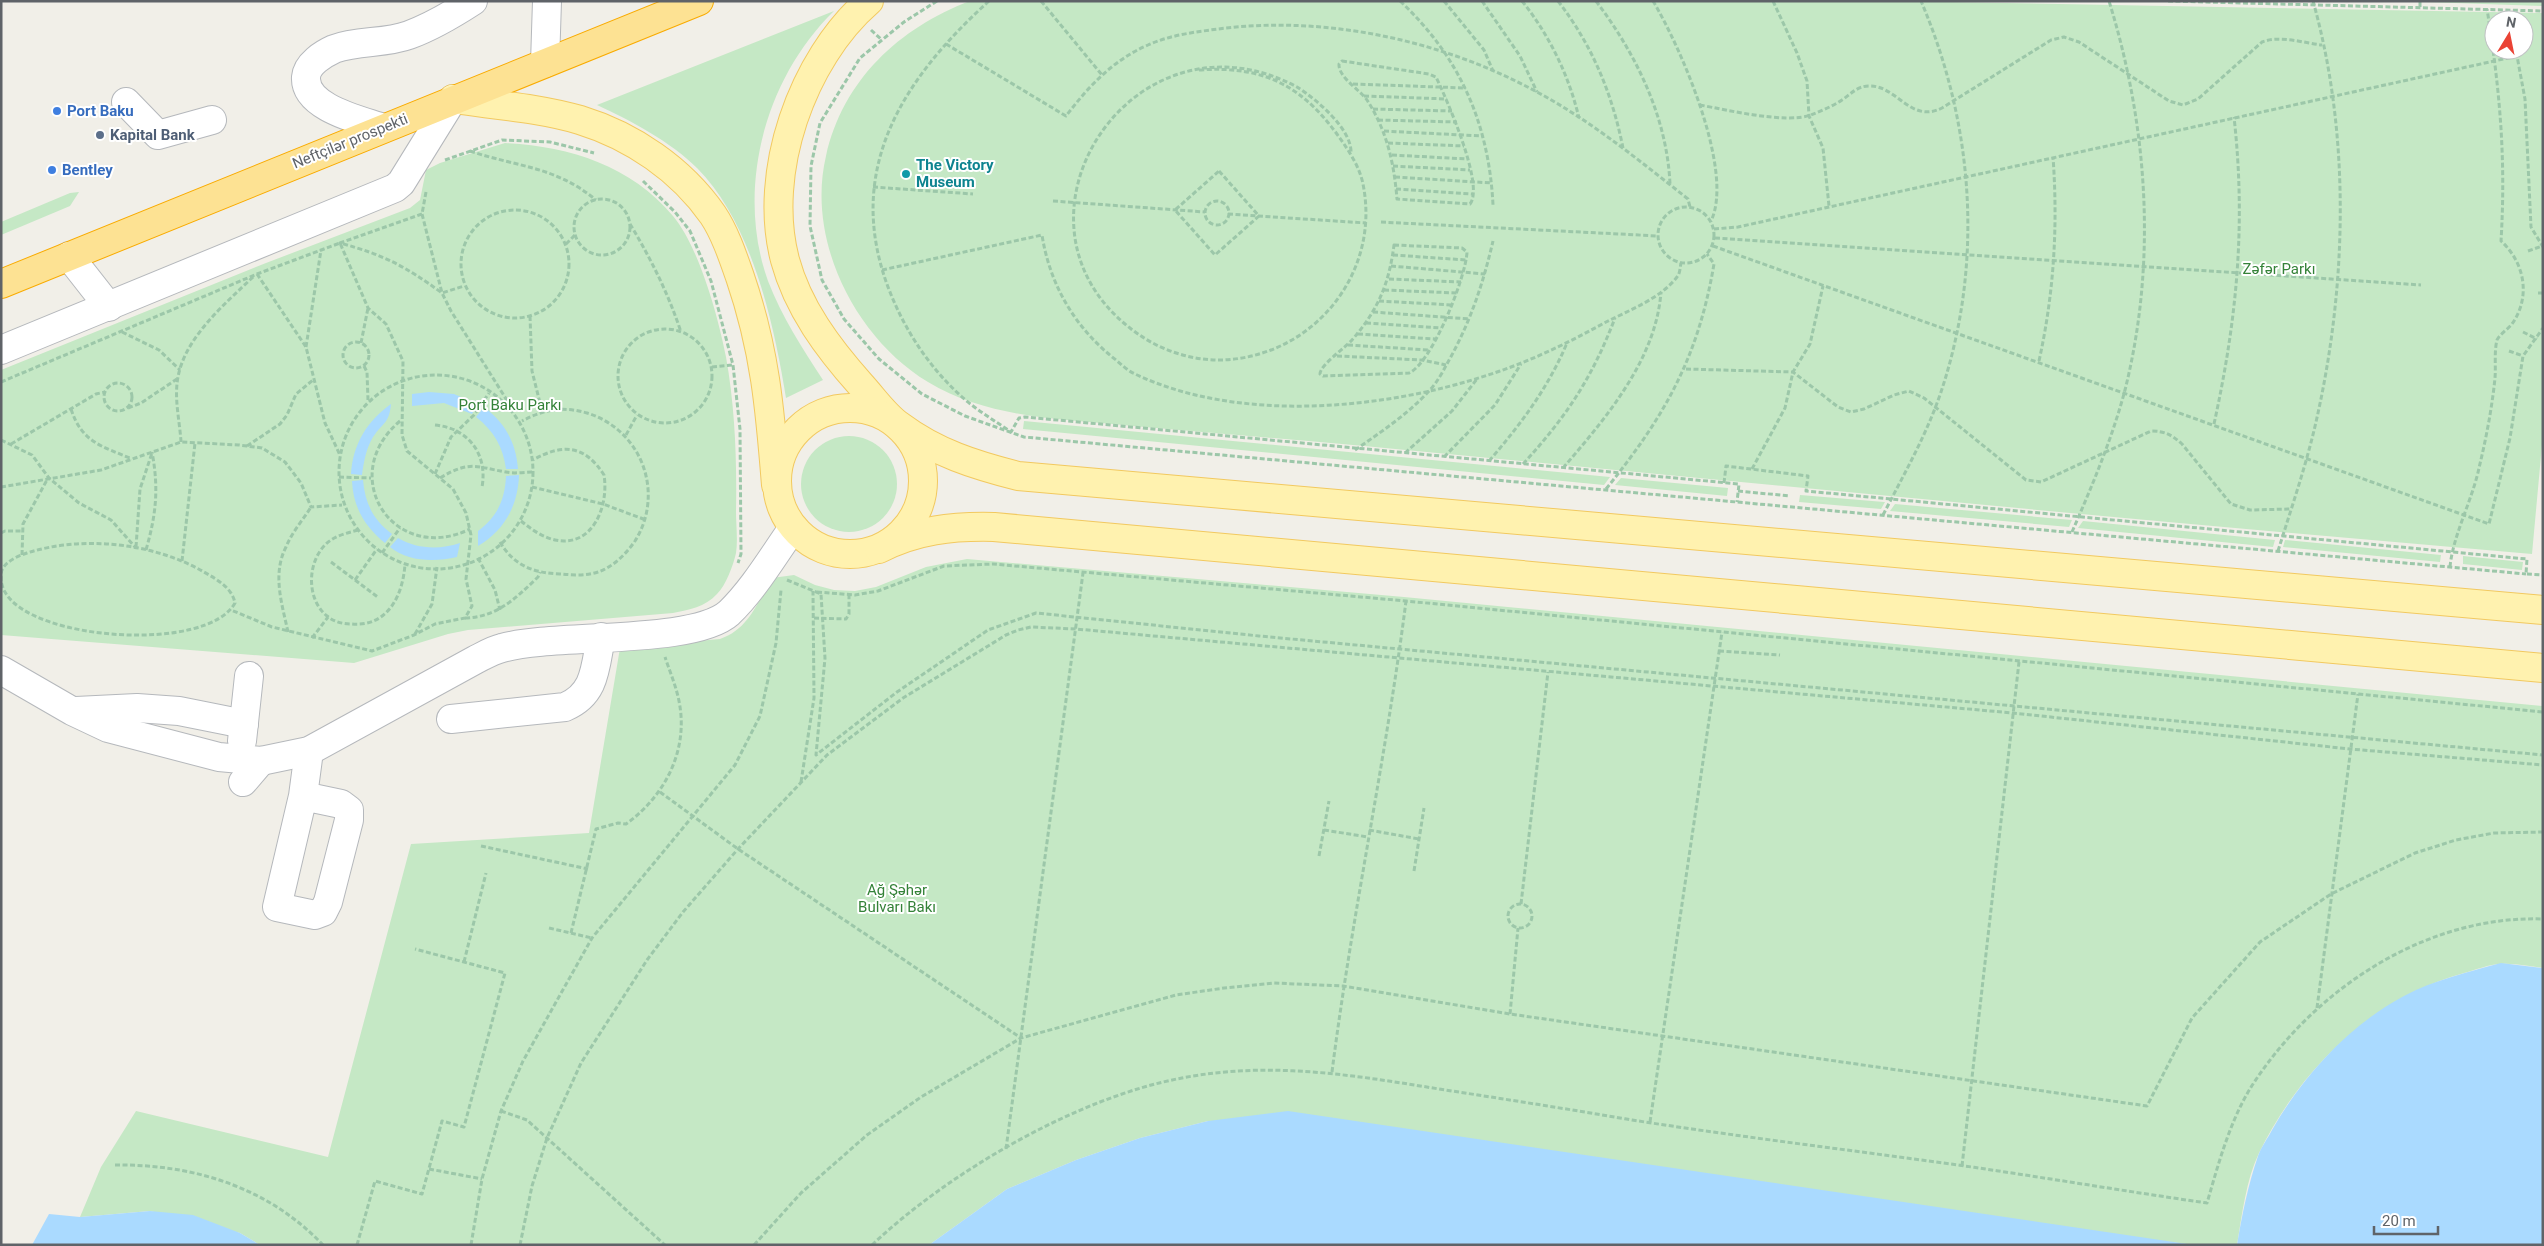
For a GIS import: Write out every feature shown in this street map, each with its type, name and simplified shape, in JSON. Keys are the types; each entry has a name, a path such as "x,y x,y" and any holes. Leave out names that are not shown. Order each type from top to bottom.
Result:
{"highway":[{"name":"Neftçilər prospekti","path":"1,284 699,1"}],"main road":[{"path":"869,1 838,33 807,84 797,108 783,163 781,231 785,259 810,319 847,370 914,444 922,467 923,492 915,516 900,535 879,549"},
{"path":"453,100 521,108 579,120 622,136 659,160 690,188 714,216 732,255 754,318 770,403 776,485 781,508 793,528 811,544 832,552 856,554 879,549 900,538 957,526 994,527 2543,668"},
{"path":"776,485 778,461 789,438 806,421 828,410 852,407 876,412 937,450 972,464 1018,476 2543,610"}],"street":[{"path":"383,128 331,109 316,100 306,83 307,70 316,60 335,49 408,36 450,16 473,1"},
{"path":"545,63 547,1"},
{"path":"1,350 395,188 402,183 453,100"},
{"path":"126,102 158,135 212,120"},
{"path":"69,256 109,306"},
{"path":"1,670 72,711 108,728 248,768 309,751 474,660 502,648 693,629 714,622 728,613 777,572 793,528"},
{"path":"451,718 565,707 578,701 588,691 594,674 601,637"},
{"path":"248,768 244,724 249,676"},
{"path":"72,711 137,708 179,711 244,724"},
{"path":"303,796 309,751"}],"path":[{"path":"937,1 904,22 860,58 820,123 811,166 810,226 822,280 844,319 880,359 922,394 965,416 1024,437 2543,575"},
{"path":"989,1 926,66 897,111 884,140 873,186 874,239 882,270 904,325 916,345 962,397 1011,432"},
{"path":"1041,1 1102,74"},
{"path":"1400,1 1415,15 1448,54 1466,88 1483,136 1492,183 1493,205"},
{"path":"1444,1 1484,50 1493,72"},
{"path":"1482,1 1520,56 1536,92"},
{"path":"1522,1 1547,37 1560,62 1579,118"},
{"path":"1558,1 1589,49 1608,88 1624,148"},
{"path":"1596,1 1621,36 1648,90 1665,142 1670,184"},
{"path":"1653,1 1682,55 1700,105 1716,181 1717,208 1711,221"},
{"path":"1773,1 1807,81 1809,116 1823,148 1830,206"},
{"path":"1883,515 1922,441 1935,407 1956,332 1968,255 1967,176 1954,100 1934,32 1921,1"},
{"path":"2072,532 2105,453 2124,392 2136,329 2143,266 2144,201 2140,138 2129,75 2109,1"},
{"path":"2168,1 2313,3 2543,11"},
{"path":"2420,1 2420,7"},
{"path":"2278,551 2306,458 2326,369 2337,280 2339,187 2331,95 2313,3"},
{"path":"946,44 1066,116 1102,74 1118,61 1149,45 1178,36 1231,27 1277,25 1341,30 1379,36 1448,54 1536,92 1624,148 1688,199 1690,207"},
{"path":"1700,105 1775,117 1809,116 1841,101 1857,88 1866,86 1882,88 1923,113 1936,111 2051,40 2064,37 2079,42 2169,101 2183,105 2198,99 2258,46 2268,40 2282,39 2322,46"},
{"path":"1714,229 1738,227 2495,60 2502,124 2504,182 2501,241 2519,265 2524,291 2516,318 2497,338 2495,379 2479,470 2466,516 2452,551 2450,566"},
{"path":"2518,60 2525,99 2531,228 2542,246 2528,251"},
{"path":"1342,61 1430,74 1436,77 1461,135 1470,170 1472,201 1467,205 1397,199 1392,155 1384,132 1372,109 1352,84 1339,68 1342,61"},
{"path":"1228,63 1263,70 1306,92 1336,121 1351,143 1351,153"},
{"path":"1176,70 1183,68"},
{"path":"1116,110 1093,141 1084,160 1074,202 1077,246 1093,287 1120,321 1157,346 1177,354 1214,359 1243,358 1264,353 1303,334 1320,320 1335,304 1350,279 1363,245 1366,223 1362,180 1351,153 1318,109 1282,83 1241,70 1199,70"},
{"path":"1352,84 1466,88"},
{"path":"1127,98 1139,89"},
{"path":"1363,96 1447,99"},
{"path":"1372,109 1452,111"},
{"path":"2214,424 2229,352 2239,273 2240,190 2234,117"},
{"path":"1378,120 1457,122"},
{"path":"1384,132 1483,136"},
{"path":"442,161 502,140 524,140 564,145 599,156"},
{"path":"1388,143 1464,146"},
{"path":"469,150 489,158 551,172 569,180 596,200"},
{"path":"1392,155 1467,159"},
{"path":"2039,361 2049,311 2055,260 2056,208 2053,157"},
{"path":"1394,166 1470,170"},
{"path":"1175,210 1220,171 1259,216"},
{"path":"1395,177 1492,183"},
{"path":"640,178 675,212 690,231 711,281 733,365 740,429 741,554"},
{"path":"873,186 973,194"},
{"path":"426,189 422,214 442,293 451,311 522,421 533,460 534,472 529,504 521,521 500,542 478,558 468,562 437,567 405,564 382,553 358,530 342,505 339,477 340,454 349,430 368,400 404,380 418,376 451,378 508,402"},
{"path":"1396,189 1472,194"},
{"path":"630,224 626,241 612,253 594,254 586,250 575,235 576,217 588,203 596,200 614,202 622,207 630,224 652,259 681,332"},
{"path":"1053,201 1206,212"},
{"path":"1214,201 1223,203 1229,210 1228,219 1220,225 1211,224 1205,216 1206,212 1206,207 1214,201"},
{"path":"1690,207 1706,214 1711,221 1715,238 1713,246 1707,254 1691,263 1681,263 1665,254 1658,236 1659,227 1671,211 1690,207"},
{"path":"511,209 528,211 544,218 558,229 566,244 570,263 567,281 558,298 530,316 516,318 490,313 475,302 464,286 460,269 464,243 479,222 494,213 511,209"},
{"path":"1175,210 1215,255 1259,216"},
{"path":"1,382 256,274 422,214"},
{"path":"1228,214 1366,223"},
{"path":"1381,222 1658,236"},
{"path":"566,244 575,235"},
{"path":"882,270 1042,235 1046,257 1056,286 1072,314 1101,348 1133,373 1178,390 1277,407 1398,398 1478,378 1521,363 1567,343 1661,292 1679,276 1681,263"},
{"path":"1715,238 2421,285"},
{"path":"1355,450 1391,425 1431,389 1470,319 1485,274 1493,241"},
{"path":"340,243 386,256 442,293"},
{"path":"340,243 368,308 386,324 403,361 404,380 401,421 402,435 407,451 440,478 462,502 470,529 466,580 472,606 464,618"},
{"path":"1394,245 1462,248 1467,252 1461,282 1442,328 1417,368 1409,373 1323,376 1320,370 1347,345 1373,312 1389,279 1392,256 1394,245"},
{"path":"1713,246 2039,361 2489,524 2510,438 2523,356 2537,339 2543,328"},
{"path":"321,249 306,347 325,423 340,454"},
{"path":"1605,490 1657,421 1686,369 1710,288 1714,264 1707,254"},
{"path":"1392,256 1466,260"},
{"path":"1391,266 1485,274"},
{"path":"256,274 306,347"},
{"path":"181,442 177,378 184,355 204,328 256,274"},
{"path":"1389,279 1461,282"},
{"path":"442,293 464,286"},
{"path":"1752,469 1785,408 1793,372 1810,344 1824,286"},
{"path":"1384,290 1457,294"},
{"path":"1563,468 1603,422 1634,373 1657,316 1661,292"},
{"path":"1379,301 1453,305"},
{"path":"361,343 368,308"},
{"path":"1373,312 1470,319"},
{"path":"530,316 532,371 542,411"},
{"path":"1523,464 1561,421 1574,402 1600,355 1615,318"},
{"path":"1366,323 1442,328"},
{"path":"672,329 681,332 688,334 701,345 709,359 713,375 710,391 704,404 680,422 665,424 650,422 637,415 627,405 620,392 617,377 620,361 628,346 640,336 656,330 672,329"},
{"path":"122,332 158,350 180,370"},
{"path":"2523,332 2537,339"},
{"path":"1357,334 1435,339"},
{"path":"353,342 361,343 369,352 369,360 364,366 352,368 344,359 346,347 353,342"},
{"path":"1489,461 1522,422 1542,393 1567,343"},
{"path":"1347,345 1428,350"},
{"path":"2509,351 2523,356"},
{"path":"1336,356 1422,360 1446,365"},
{"path":"1444,457 1495,405 1521,363"},
{"path":"364,366 367,372 368,400"},
{"path":"1686,369 1793,372 1838,407 1851,412 1864,409 1903,392 1917,394 1992,454 2030,481 2041,482 2151,431 2163,432 2174,436 2182,444 2232,504 2250,510 2290,509"},
{"path":"105,392 104,398 110,409 122,411 142,403 177,378"},
{"path":"1404,453 1462,401 1478,378"},
{"path":"246,446 280,424 287,415 296,394 313,380"},
{"path":"10,444 96,394 105,392 114,383 126,385 132,396 128,408"},
{"path":"435,474 447,445 457,431 474,415 489,393"},
{"path":"71,409 78,428 86,436 97,444 132,459"},
{"path":"500,542 507,554 523,567 540,572 578,575 598,572 608,568 630,549 646,520 649,505 648,482 638,452 626,435 611,423 579,411 558,409 542,411 522,421"},
{"path":"626,435 637,415"},
{"path":"1011,432 1014,423 1019,418 1025,417 1355,450 1739,484 1737,502"},
{"path":"401,421 391,429 379,446 372,464 371,478 378,503 400,528 418,537 432,539 452,537 470,529"},
{"path":"434,425 457,431 476,447 483,466 482,487"},
{"path":"1,440 32,455 49,478 79,503 112,520 136,548"},
{"path":"1,488 101,470 181,442 262,448 285,462 301,483 311,507"},
{"path":"182,561 195,443"},
{"path":"521,521 545,537 570,541 582,537 593,528 603,504 604,475 589,457 570,449 558,449 533,460"},
{"path":"136,548 140,489 152,452"},
{"path":"146,550 152,529 157,496 152,452"},
{"path":"440,478 465,467 483,466 506,472 534,472"},
{"path":"1724,483 1726,466 1808,476 1806,492 2527,559 2526,574"},
{"path":"339,477 371,478"},
{"path":"22,555 21,531 23,524 49,478"},
{"path":"532,487 603,504 646,520"},
{"path":"1738,491 1790,496"},
{"path":"311,507 342,505"},
{"path":"288,632 281,599 280,565 284,549 311,507"},
{"path":"382,553 400,528"},
{"path":"358,530 345,534 326,544 314,567 312,593 328,617 343,623 354,624 380,618 389,610 401,592 405,564"},
{"path":"1,533 5,531 21,531"},
{"path":"108,545 136,548 182,561 216,579 227,587 234,596 235,604 222,618 196,628 143,635 114,634 62,626 36,616 17,605 5,593 1,581 1,570 9,561 39,550 68,546 108,545"},
{"path":"355,580 377,549"},
{"path":"478,558 495,590 500,610"},
{"path":"331,562 379,598"},
{"path":"813,591 849,594 878,591 927,571 944,566 966,564 1406,601 2543,712"},
{"path":"414,635 432,604 437,567"},
{"path":"231,610 288,632 372,651 414,635 435,624 464,618 475,618 500,610 538,578 540,572"},
{"path":"471,1245 482,1180 501,1111 523,1061 592,938 735,765 760,716 776,643 777,572 821,594 825,658 816,755 897,692 988,630 1036,613 1400,649 2543,755"},
{"path":"1006,1149 1083,573"},
{"path":"801,783 814,698 813,591"},
{"path":"814,618 848,618 849,594"},
{"path":"1332,1072 1343,986 1399,658 1406,601"},
{"path":"312,638 328,617"},
{"path":"520,1245 532,1186 547,1138 581,1063 611,1014 678,919 738,849 827,755 903,698 1006,635 1031,627 1076,629 1714,688 2013,713 2350,749 2543,765"},
{"path":"1650,1122 1722,632"},
{"path":"1719,651 1780,655"},
{"path":"571,933 588,869 596,829 618,823 626,824 639,815 660,792 675,762 681,730 679,702 664,654"},
{"path":"1962,1166 2019,662"},
{"path":"1521,904 1548,672"},
{"path":"2317,1008 2358,694"},
{"path":"660,792 738,849 1021,1038"},
{"path":"1319,856 1329,801"},
{"path":"1414,871 1424,808"},
{"path":"1324,830 1368,837"},
{"path":"1369,830 1419,839"},
{"path":"754,1245 801,1193 867,1135 921,1097 1021,1038 1176,995 1274,984 1343,986 1510,1014 2147,1106 2192,1018 2260,942 2331,894 2415,853 2456,840 2494,833 2543,832"},
{"path":"481,846 588,869"},
{"path":"464,962 486,873"},
{"path":"1521,904 1529,908 1532,920 1527,926 1518,928 1509,922 1507,914 1514,905 1521,904"},
{"path":"872,1245 896,1222 952,1180 1072,1113 1129,1091 1181,1078 1222,1072 1273,1069 1332,1072 1650,1122 2207,1203 2226,1138 2252,1085 2284,1041 2317,1008 2356,977 2389,957 2431,939 2505,920 2543,919"},
{"path":"550,928 592,938"},
{"path":"1510,1014 1518,928"},
{"path":"357,1245 375,1181 422,1194 442,1121 464,1127 505,973 415,949"},
{"path":"501,1111 527,1120 666,1245"},
{"path":"115,1165 143,1164 176,1168 204,1174 239,1186 292,1217 323,1245"},
{"path":"429,1169 482,1180"}],"green space":[{"name":"Zəfər Parkı","path":"970,1 1892,1 2484,12 2484,60 2534,60 2534,13 2543,13 2543,434 2532,554 1054,419 976,404 928,382 902,363 878,340 858,313 842,284 830,253 823,221 822,188 826,156 834,129 846,104 860,81 878,60 920,26 944,12"},
{"path":"2543,1 2543,6 2425,2"},
{"path":"834,11 810,38 790,69 774,102 763,137 756,173 755,209 759,246 768,281 786,320 823,380 786,398 775,339 758,276 746,245 716,191 697,168 675,149 636,125 597,105"},
{"name":"Port Baku Parkı","path":"505,143 552,148 575,154 618,171 656,198 673,216 691,245 699,263 718,322 729,376 735,434 737,548 729,575 717,594 702,605 673,613 468,630 448,634 354,663 1,635 1,370 266,263 410,208 420,200 426,170 440,163"},
{"path":"79,192 70,206 1,235 1,222 70,193"},
{"path":"1024,421 1610,477 1604,485 1023,429"},
{"path":"849,436 867,440 883,450 893,466 897,484 893,502 883,518 867,528 849,532 831,528 815,518 805,502 801,484 805,466 815,450 831,440"},
{"path":"1621,478 1728,488 1727,496 1615,485"},
{"path":"1800,495 1885,502 1881,509 1799,502"},
{"path":"1895,504 2072,520 2069,527 1890,511"},
{"path":"2083,521 2275,540 2273,547 2078,528"},
{"path":"2285,540 2441,555 2440,562 2283,547"},
{"path":"2463,556 2523,562 2522,570 2463,564"},
{"name":"Ağ Şəhər Bulvarı Bakı","path":"967,559 1404,597 2543,706 2543,968 2516,964 2496,964 2431,984 2399,1000 2370,1019 2343,1041 2318,1066 2296,1093 2276,1122 2259,1153 2248,1186 2237,1245 2194,1245 1208,1121 1140,1138 1076,1160 1007,1189 929,1245 260,1245 240,1233 150,1211 80,1217 101,1167 136,1111 328,1157 411,844 589,833 620,648 720,639 730,635 745,622 757,606 772,578 794,575 815,585 834,590 855,591 876,587 926,567"}],"water":[{"path":"429,392 454,394 477,404 472,414 444,403 412,406 412,394"},
{"path":"391,404 387,419 373,437 369,446 362,475 351,474 358,443 363,434 375,418"},
{"path":"484,407 498,420 508,434 515,450 518,469 506,469 503,454 497,440 476,417"},
{"path":"519,475 516,497 508,516 495,533 478,546 478,531 485,526 499,507 504,493 506,476"},
{"path":"363,480 371,510 385,529 392,534 385,543 366,523 358,508 352,481"},
{"path":"398,538 405,542 428,547 444,547 460,543 457,557 440,560 422,560 405,556 390,547"},
{"path":"2501,963 2543,968 2543,1245 2237,1245 2248,1189 2261,1149 2284,1110 2312,1072 2346,1037 2364,1022 2404,996 2439,981"},
{"path":"1288,1111 2194,1245 929,1245 1007,1189 1076,1160 1140,1138 1208,1121"},
{"path":"150,1211 193,1215 240,1233 260,1245 32,1245 49,1214 80,1217"}],"place":[{"name":"Port Baku","path":"57,111"},
{"name":"Kapital Bank","path":"100,135"},
{"name":"Bentley","path":"52,170"},
{"name":"The Victory Museum","path":"906,174"}]}
